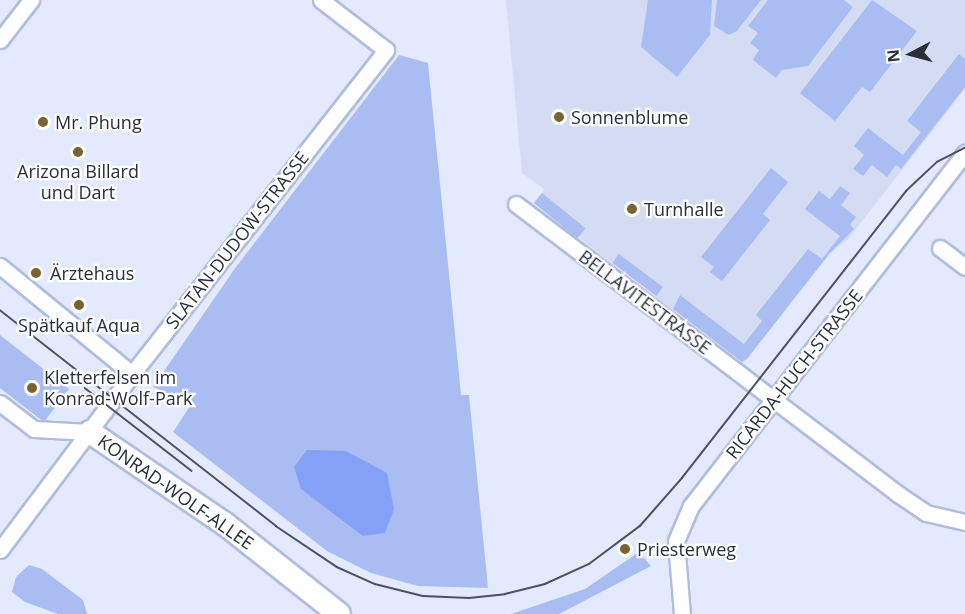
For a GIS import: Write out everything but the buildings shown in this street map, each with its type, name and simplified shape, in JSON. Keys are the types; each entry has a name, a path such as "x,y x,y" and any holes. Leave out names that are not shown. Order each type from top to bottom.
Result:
{"street":[{"path":"0,40 31,0"},
{"name":"SLATAN-DUDOW-STRASSE","path":"0,550 132,374 386,50 321,0"},
{"name":"RICARDA-HUCH-STRASSE","path":"682,614 676,561 682,522 773,400 965,153"},
{"name":"BELLAVITESTRASSE","path":"516,204 773,400 926,513 965,522"},
{"path":"940,248 965,267"},
{"path":"0,266 132,374"},
{"name":"KONRAD-WOLF-ALLEE","path":"0,403 34,429 90,432 225,524 336,613"}],"shaded area":[{"path":"506,0 965,0 965,89 849,238 830,254 743,363 536,205 544,189 522,173"},
{"path":"648,0 712,0 710,35 677,77 641,47"},
{"path":"717,0 761,0 737,31 729,35 714,26"},
{"path":"768,0 844,0 853,7 808,66 782,70 776,78 753,60 759,50 750,43 758,33 748,26"},
{"path":"872,0 917,31 870,92 862,87 835,121 800,93"},
{"path":"959,54 965,59 965,87 901,169 896,165 887,177 872,165 863,176 853,169 864,155 854,146 868,128 903,155 921,132 907,121"},
{"path":"399,55 428,63 461,395 469,395 488,588 418,586 371,573 327,551 173,432 192,403 153,387 236,267"},
{"path":"771,168 788,182 763,214 770,220 722,281 710,272 714,267 701,257"},
{"path":"840,186 850,193 841,205 856,217 850,225 854,229 829,254 747,359 742,362 673,309 680,295 744,344 762,321 756,315 808,249 822,259 840,236 805,209 819,191 830,199"},
{"path":"542,193 586,228 577,238 534,203"},
{"path":"619,254 663,287 656,296 612,263"},
{"path":"0,335 69,389 44,422 0,388"},
{"path":"307,450 346,451 387,473 394,509 385,533 363,536 301,489 294,467"},
{"path":"639,552 651,566 559,614 511,614 585,589"},
{"path":"29,565 42,569 83,600 87,614 58,614 25,602 12,592 16,577"}],"tram line":[{"path":"0,310 276,526 337,567 375,584 423,596 469,598 505,594 545,584 589,564 640,526 682,478 906,191 937,162 965,148"},
{"path":"85,388 192,471"}],"place":[{"name":"Sonnenblume","path":"559,117"},
{"name":"Mr. Phung","path":"43,122"},
{"name":"Arizona Billard und Dart","path":"78,152"},
{"name":"Turnhalle","path":"632,209"},
{"name":"Ärztehaus","path":"36,273"},
{"name":"Spätkauf Aqua","path":"79,305"},
{"name":"Kletterfelsen im Konrad-Wolf-Park","path":"32,388"},
{"name":"Priesterweg","path":"625,549"}]}
